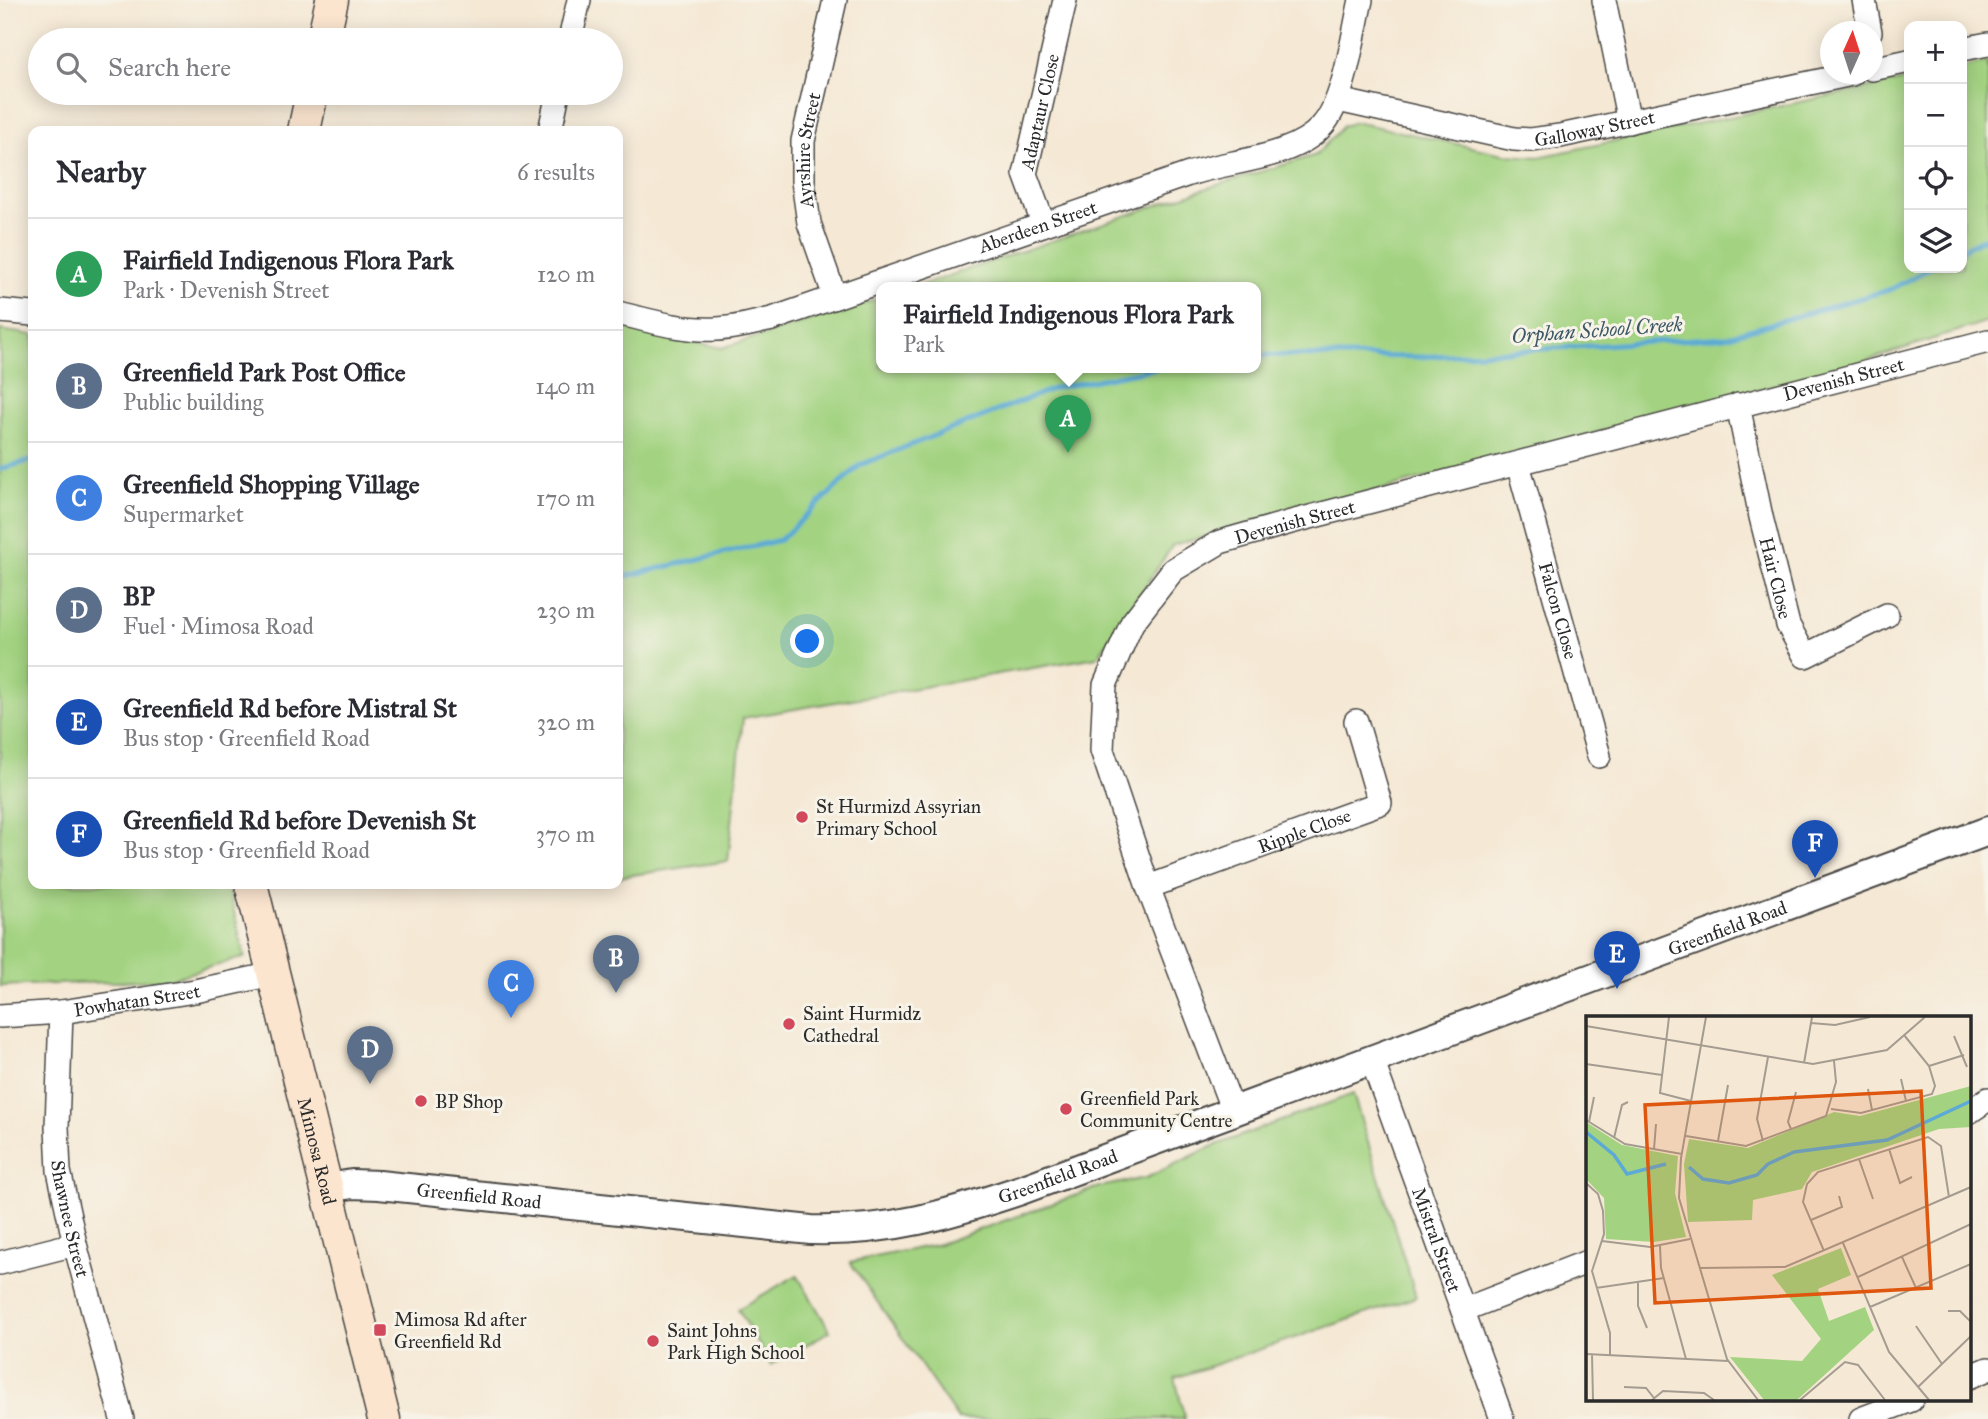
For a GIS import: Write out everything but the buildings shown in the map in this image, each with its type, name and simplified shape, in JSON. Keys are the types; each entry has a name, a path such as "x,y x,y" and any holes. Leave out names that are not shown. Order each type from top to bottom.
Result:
{"main road":[{"path":"326,28 332,0"},
{"path":"305,126 309,105"},
{"name":"Mimosa Road","path":"252,889 384,1419"}],"street":[{"path":"573,28 579,0"},
{"name":"Ayrshire Street","path":"835,0 803,141 803,181 809,223 835,297"},
{"name":"Adaptaur Close","path":"1043,223 1025,174 1065,0"},
{"name":"Aberdeen Street","path":"877,282 1200,171 1296,145 1323,125 1338,100 1361,0"},
{"path":"1604,0 1629,121"},
{"path":"1864,0 1868,21"},
{"path":"1967,49 1988,44"},
{"path":"1883,61 1904,61"},
{"name":"Galloway Street","path":"1338,100 1501,136 1523,139 1553,138 1820,81"},
{"path":"551,126 555,105"},
{"name":"Aberdeen Street","path":"623,314 660,324 715,329 739,327 772,319 876,282"},
{"path":"0,311 28,314"},
{"name":"Devenish Street","path":"1233,1111 1148,887 1102,750 1105,685 1132,623 1173,570 1220,542 1988,341"},
{"name":"Hair Close","path":"1738,405 1761,517 1788,625 1805,656 1887,615"},
{"name":"Falcon Close","path":"1518,464 1599,756"},
{"name":"Ripple Close","path":"1148,887 1380,803 1356,722"},
{"name":"Greenfield Road","path":"328,1188 352,1184 379,1185 811,1230 877,1228 946,1215 1021,1190 1988,831"},
{"name":"Powhatan Street","path":"0,1016 61,1012 195,991 273,974"},
{"name":"Shawnee Street","path":"61,1012 57,1127 59,1171 75,1244 122,1419"},
{"name":"Mistral Street","path":"1372,1060 1502,1419"},
{"path":"1970,1111 1988,1099"},
{"path":"0,1263 75,1244"},
{"path":"1463,1310 1586,1262"},
{"path":"1970,1377 1988,1369"},
{"path":"1869,1411 1903,1402"}],"green space":[{"path":"1988,62 1988,321 1863,362 1173,545 1097,657 743,718 728,861 623,876 623,327 722,348 876,300 876,373 1261,373 1261,282 931,282 1207,188 1316,155 1343,126 1355,122 1508,155 1539,157 1904,80 1904,273 1967,273 1967,67"},
{"path":"0,330 28,334 28,889 228,889 245,957 167,980 0,986"},
{"path":"1353,1094 1416,1297 1175,1378 1185,1419 958,1419 850,1262 939,1244 1099,1187 1146,1178 1211,1147"},
{"path":"797,1275 830,1331 771,1365 738,1309"}],"waterway":[{"name":"Orphan School Creek","path":"1967,247 1988,236"},
{"name":"Orphan School Creek","path":"1261,355 1420,357 1725,337 1892,289 1921,273"},
{"name":"Orphan School Creek","path":"623,577 780,540 860,465 1055,388 1132,373"},
{"name":"Orphan School Creek","path":"0,469 28,461"}],"place":[{"name":"Fairfield Indigenous Flora Park","path":"1068,453"},
{"name":"St Hurmizd Assyrian Primary School","path":"802,817"},
{"name":"Greenfield Rd before Devenish St","path":"1815,878"},
{"name":"Greenfield Rd before Mistral St","path":"1617,989"},
{"name":"Greenfield Park Post Office","path":"616,993"},
{"name":"Greenfield Shopping Village","path":"511,1018"},
{"name":"Saint Hurmidz Cathedral","path":"789,1024"},
{"name":"BP","path":"370,1084"},
{"name":"BP Shop","path":"421,1101"},
{"name":"Greenfield Park Community Centre","path":"1066,1109"},
{"name":"Mimosa Rd after Greenfield Rd","path":"380,1330"},
{"name":"Saint Johns Park High School","path":"653,1341"}]}
